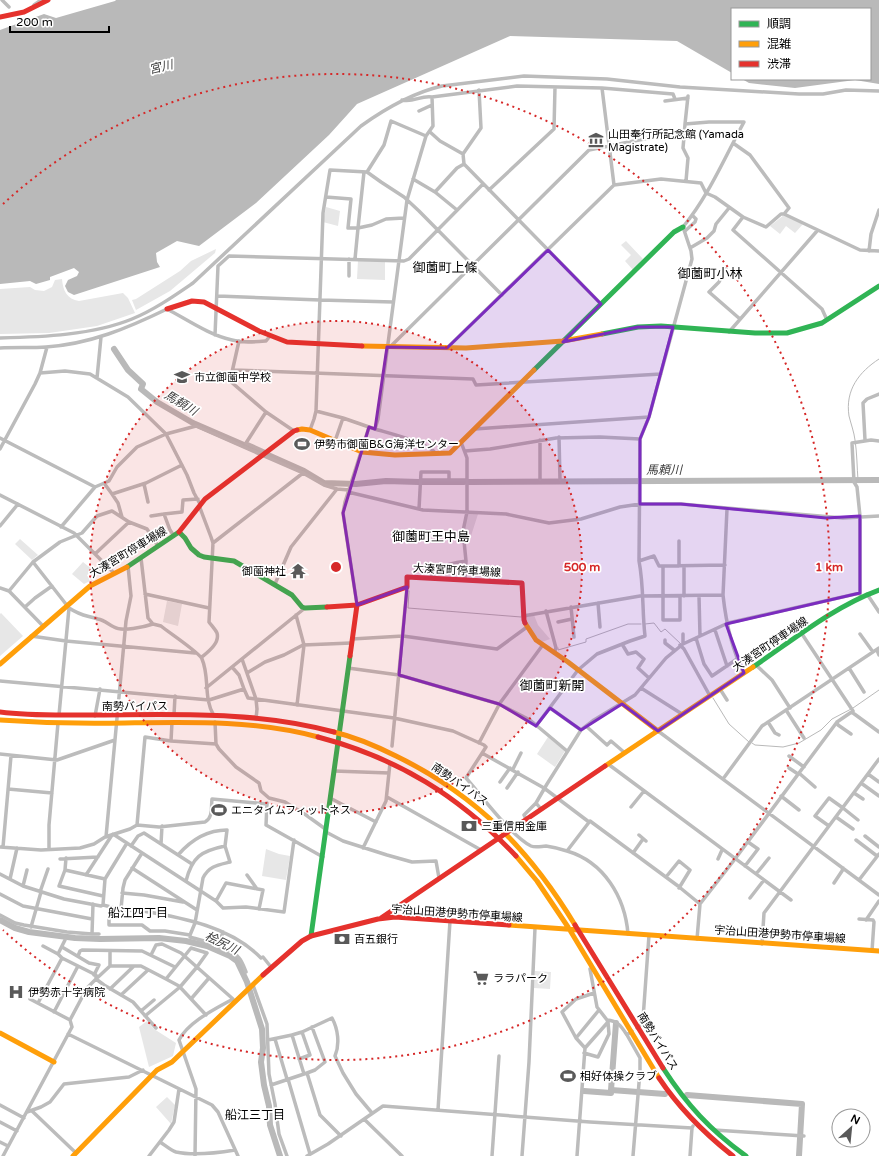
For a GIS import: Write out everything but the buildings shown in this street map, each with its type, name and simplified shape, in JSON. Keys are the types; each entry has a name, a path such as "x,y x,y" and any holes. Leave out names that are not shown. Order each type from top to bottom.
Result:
{"main road":[{"path":"0,17 30,9 48,0"},
{"path":"179,532 199,502 294,431 302,429 310,430 362,452 391,456 450,453 674,232 684,229"},
{"path":"167,310 192,301 204,302 270,336 287,342 389,347 473,348 563,341 638,327 673,327 755,334 787,332 812,327 827,320 879,286"},
{"name":"大湊宮町停車場線","path":"0,664 31,636 68,607 90,586 128,566 179,532 191,548 199,555 234,561 292,595 302,607 305,608 356,605 407,587 407,577 522,583 523,616 527,627 542,646 578,670 658,731 860,595 879,590"},
{"path":"311,936 323,857 338,733 356,605"},
{"name":"南勢バイパス","path":"0,712 95,716 214,716 256,718 290,722 338,733 378,748 436,778 481,811 506,833 542,875 579,931 637,1028 676,1088 698,1115 713,1130 746,1156"},
{"name":"南勢バイパス","path":"0,720 58,723 214,722 294,730 338,740 390,761 445,793 473,814 527,867 569,930 629,1033 667,1090 694,1126 733,1156"},
{"path":"378,919 658,731"},
{"name":"宇治山田港伊勢市停車場線","path":"75,1155 152,1075 172,1062 235,1000 302,941 311,936 378,919 395,917 762,944 879,951"},
{"path":"0,1033 54,1062"}],"street":[{"path":"2,0 9,7"},
{"path":"30,9 41,0"},
{"path":"0,338 42,337 94,329 133,319 172,298 193,284 361,126 402,100 432,88 524,76 607,79 680,86 798,94 823,94 846,90 879,90"},
{"path":"402,100 407,102 426,96 432,97 516,86 602,88 673,94 675,100"},
{"path":"489,190 554,130 555,87"},
{"path":"602,88 614,185"},
{"path":"479,90 482,128 463,154 464,164 601,304"},
{"path":"375,429 389,347 398,260 407,200 426,136 433,126 432,97"},
{"path":"665,101 688,97 683,148 688,158 686,181"},
{"path":"419,111 432,105"},
{"path":"355,259 366,172 384,145 390,121 426,136"},
{"path":"536,726 578,670 597,654 645,636 642,576 639,561 640,439 649,418 692,259 684,229 706,193 744,122 685,124"},
{"path":"430,132 440,141 463,154"},
{"path":"389,347 590,150 659,136 684,137"},
{"path":"447,348 614,185 661,179 701,183 706,193 715,197 743,217 766,227 781,214 784,214 789,208 750,154 732,143"},
{"path":"435,192 457,168 464,164"},
{"path":"310,430 316,411 323,213 330,170 366,172 407,200 438,229 502,295"},
{"path":"413,179 435,192 457,210"},
{"path":"216,335 218,266 229,256 404,261 409,259 483,184"},
{"path":"326,197 351,197 348,228 358,228 372,225 386,219 404,218"},
{"path":"690,248 707,238 714,231 716,224 730,208"},
{"path":"869,251 871,234 879,210"},
{"path":"784,214 860,250 879,251"},
{"path":"743,217 733,230 822,309 827,320"},
{"path":"729,332 817,230"},
{"path":"348,276 349,259"},
{"path":"726,269 719,282 709,292 740,319"},
{"path":"218,296 393,302"},
{"path":"0,348 46,347 72,344 101,337 132,326 167,310 216,335 238,341 266,341 270,336"},
{"path":"97,378 101,337"},
{"path":"238,341 230,381 266,412 294,431"},
{"path":"0,449 40,373 46,347"},
{"path":"233,370 473,379 476,385 661,374"},
{"path":"40,373 65,371 90,374 128,397 166,434 199,502 212,543 209,622 217,633 217,640 202,657"},
{"path":"865,440 863,403 867,399 879,394"},
{"path":"316,411 343,418 425,446 434,450 436,454"},
{"path":"266,412 246,443 324,485 337,489 349,489 418,509 506,514 549,523 581,519 620,507 640,504 681,504 826,518 879,516"},
{"path":"335,441 343,418"},
{"path":"475,429 649,418"},
{"path":"61,527 95,487 109,480 117,468 136,447 166,434 196,426 265,453"},
{"path":"356,605 343,513 349,489 369,427"},
{"path":"465,451 490,449 559,437 640,439"},
{"path":"559,437 560,480"},
{"path":"0,438 95,487"},
{"path":"540,440 540,480"},
{"path":"526,819 524,815 536,803 581,730 635,695 674,650 682,644 726,624 860,595 860,516 858,487 854,482 852,442 865,440 879,441"},
{"path":"462,442 467,458 467,512 463,531 466,561 465,579"},
{"path":"112,494 144,484 182,465"},
{"path":"418,509 421,472 449,472 449,480"},
{"path":"212,543 304,473"},
{"path":"421,480 467,480"},
{"path":"104,483 118,503 122,517"},
{"path":"144,484 148,502"},
{"path":"275,584 292,547 337,489"},
{"path":"0,495 77,536 114,573"},
{"path":"151,516 182,512 183,500 199,502"},
{"path":"0,526 18,504"},
{"path":"728,509 723,595 726,624 737,659 744,674"},
{"path":"8,591 33,562 66,538 77,536 82,533 97,516 112,511 130,522 147,529 158,546"},
{"path":"164,514 174,536"},
{"path":"95,554 130,522"},
{"path":"663,566 663,620 680,620 682,566 679,541"},
{"path":"639,561 654,556 660,566 725,565"},
{"path":"141,558 148,618 153,624"},
{"path":"430,578 440,568 447,564 466,561"},
{"path":"33,562 68,607 82,616 97,618 115,628 137,629 153,624 161,626 202,657 207,676 206,688 211,711 214,716"},
{"path":"106,837 116,740 116,723 131,596 128,566"},
{"path":"25,607 52,586"},
{"path":"392,746 407,587"},
{"path":"1,589 8,591 43,626"},
{"path":"145,594 209,608"},
{"path":"867,594 879,612"},
{"path":"523,616 642,596 723,595"},
{"path":"699,596 700,636"},
{"path":"598,603 600,627"},
{"path":"59,715 68,607"},
{"path":"571,607 574,637"},
{"path":"206,688 305,608"},
{"path":"546,611 556,648 554,653"},
{"path":"296,615 304,645 296,705"},
{"path":"558,622 572,619"},
{"path":"247,674 265,662 304,645 403,636 497,649 527,627"},
{"path":"715,630 727,666"},
{"path":"683,634 682,644 684,649 710,696"},
{"path":"802,634 852,709 853,713 879,732"},
{"path":"860,634 879,655"},
{"path":"31,636 124,647 196,653"},
{"path":"696,638 704,664 712,676 737,659"},
{"path":"665,640 665,643 674,650"},
{"path":"622,644 628,654 637,652 644,659 638,668 649,678"},
{"path":"480,743 499,704 542,646"},
{"path":"723,779 762,726 876,650"},
{"path":"242,659 256,700 256,718"},
{"path":"756,665 772,680 790,708"},
{"path":"232,667 239,675 248,698 394,718 453,731 485,746 466,778 515,834 531,846 548,846 567,851 588,860 612,885 621,901 628,934"},
{"path":"348,668 399,675 499,704 530,720 567,751"},
{"path":"849,668 864,692"},
{"path":"0,681 209,700 244,689"},
{"path":"641,688 682,714"},
{"path":"95,716 100,689"},
{"path":"720,689 727,700"},
{"path":"174,716 175,696"},
{"path":"550,708 581,730"},
{"path":"697,939 700,904 837,722 852,709"},
{"path":"786,710 804,738"},
{"path":"171,741 172,722"},
{"path":"214,722 216,744 219,749 236,767 259,784 261,791 269,798 285,802 324,828 326,832 343,841 412,862 436,861 439,878"},
{"path":"768,722 779,736"},
{"path":"837,722 838,725 851,734"},
{"path":"49,849 49,825 58,723"},
{"path":"586,726 607,745 610,741 625,753"},
{"path":"658,731 879,895"},
{"path":"137,825 145,737 171,741 216,744"},
{"path":"0,754 55,760 116,740"},
{"path":"482,753 544,788 589,822 590,821 633,852 700,904"},
{"path":"500,782 511,769 521,753"},
{"path":"11,756 1,847 42,850 80,848 94,844 106,837 130,829 137,825 162,826 206,822 210,816 212,799 267,804"},
{"path":"789,756 804,766"},
{"path":"762,944 764,914 879,759"},
{"path":"363,848 387,797 390,761"},
{"path":"608,764 791,900"},
{"path":"789,768 815,787"},
{"path":"334,770 389,773"},
{"path":"507,788 518,772"},
{"path":"868,774 879,782"},
{"path":"862,783 879,796"},
{"path":"8,790 52,793"},
{"path":"631,807 644,791"},
{"path":"854,792 863,799"},
{"path":"781,796 799,810"},
{"path":"387,797 481,850"},
{"path":"269,798 267,804 266,825 323,857"},
{"path":"330,798 376,822"},
{"path":"830,826 815,816 829,798 858,820"},
{"path":"536,803 541,809"},
{"path":"836,817 853,828"},
{"path":"567,851 589,822"},
{"path":"161,844 162,826"},
{"path":"178,855 189,844 200,837 213,832 227,830 225,846 230,862 215,865 210,868 203,878 195,923 190,935"},
{"path":"131,846 138,836 143,833 192,864"},
{"path":"113,834 216,901 223,908 259,909 284,912 294,840"},
{"path":"86,875 113,834"},
{"path":"633,852 645,840 639,835"},
{"path":"865,836 879,847"},
{"path":"856,840 878,855 859,880"},
{"path":"745,866 758,849 748,842"},
{"path":"103,905 105,879 127,843"},
{"path":"186,881 192,864 198,857 206,851 225,846"},
{"path":"10,879 17,848"},
{"path":"718,859 722,850"},
{"path":"121,910 122,893 125,880 142,853"},
{"path":"60,859 98,857"},
{"path":"66,858 65,870 59,886 103,896"},
{"path":"756,874 769,858"},
{"path":"666,877 679,861 690,870 679,888"},
{"path":"132,868 197,910"},
{"path":"834,883 843,868"},
{"path":"31,926 48,869"},
{"path":"23,886 26,870"},
{"path":"65,870 105,879"},
{"path":"0,874 23,886 40,892 121,910 150,912 183,919 223,932 241,941 261,958 263,957 271,967"},
{"path":"247,875 258,889"},
{"path":"750,898 764,880"},
{"path":"216,901 226,883 263,890 259,909"},
{"path":"122,893 144,895 186,903"},
{"path":"0,894 20,905 92,919"},
{"path":"866,920 879,901"},
{"path":"92,934 93,904"},
{"path":"115,908 112,916 108,919 109,925 142,925 150,931 190,935 190,938 230,951 239,958 246,972"},
{"path":"0,914 15,923 67,932 99,934"},
{"path":"860,919 873,920 874,922 872,951"},
{"path":"438,1110 450,921"},
{"path":"522,1156 529,1062 536,928"},
{"path":"218,946 223,932"},
{"path":"629,1033 641,1025 643,1019 649,935"},
{"path":"58,954 65,940"},
{"path":"151,955 156,945 162,944 181,953 235,1000 206,1015 182,1033 178,1040 196,1089 195,1156"},
{"path":"43,946 58,954 62,958 96,975 96,979 133,1002 156,1028"},
{"path":"62,947 89,962 99,965 94,974"},
{"path":"145,1016 180,987 207,953 191,948 166,979"},
{"path":"78,956 82,950 142,951 175,967"},
{"path":"110,951 110,966"},
{"path":"38,1003 62,958"},
{"path":"54,1012 78,966"},
{"path":"3,1156 72,1027 70,1020 87,988 110,966 141,966 180,987 206,1015"},
{"path":"110,989 134,966"},
{"path":"584,1053 598,1057 609,1034 608,1021 597,1007 590,969"},
{"path":"121,995 148,970"},
{"path":"191,999 210,978"},
{"path":"252,986 268,1024 268,1074 275,1104 279,1134 286,1156"},
{"path":"577,1156 584,1048 576,1038 562,1012 576,999 594,993"},
{"path":"30,999 70,1020"},
{"path":"141,1011 154,1000"},
{"path":"576,1038 600,1010"},
{"path":"268,1040 302,1032 332,1018 338,1032 337,1051 335,1056 343,1073 356,1094 372,1113"},
{"path":"584,1048 608,1021 614,1020 629,1033 640,1058 633,1156"},
{"path":"271,1085 315,1070 325,1062 312,1027"},
{"path":"299,1059 310,1055 302,1032"},
{"path":"68,1034 209,1103 216,1109 238,1156"},
{"path":"292,1035 299,1059 306,1073 320,1115 341,1136"},
{"path":"275,1039 309,1155 341,1136 383,1106 635,1125 694,1126 690,1156"},
{"path":"492,1156 499,1056"},
{"path":"27,1112 50,1102 64,1084 129,1077 142,1070"},
{"path":"149,1156 174,1122 179,1089"},
{"path":"0,1105 24,1118"},
{"path":"32,1111 75,1155"},
{"path":"364,1119 402,1156"},
{"path":"0,1122 17,1131"},
{"path":"713,1130 804,1136"},
{"path":"0,1142 8,1146"},
{"path":"160,1142 176,1154 195,1156 222,1154 236,1150"}],"highlighted area":[{"path":"548,250 601,304 563,342 638,327 673,327 649,417 640,439 640,504 681,504 826,518 860,516 860,593 726,624 744,673 658,731 622,704 581,730 550,708 536,726 499,704 399,675 407,587 357,605 343,513 369,427 375,429 378,419 387,347 447,348"}],"shaded area":[{"path":"326,207 340,211 338,226 323,222"},
{"path":"784,215 803,224 795,233 786,226 780,234 770,226"},
{"path":"626,241 643,259 633,270 625,261 631,255 621,245"},
{"path":"216,249 215,253 170,291 136,310 132,300 136,299 180,271 191,261"},
{"path":"358,260 385,260 385,280 357,279"},
{"path":"62,279 66,294 75,300 79,301 123,293 128,298 135,313 97,326 49,333 0,334 0,289 30,287 35,290 44,291 52,287 55,280"},
{"path":"468,513 478,514 471,536 466,535 464,530"},
{"path":"20,539 38,555 32,560 15,544"},
{"path":"83,562 93,570 87,575 90,581 84,584 72,574"},
{"path":"167,601 182,604 178,626 163,622"},
{"path":"1,613 23,636 0,656 0,614"},
{"path":"534,615 538,625 550,639 542,642 540,641 529,627 526,617"},
{"path":"548,737 565,751 555,767 537,754"},
{"path":"266,849 290,856 286,880 262,876"},
{"path":"535,971 551,972 550,989 534,988"},
{"path":"147,1021 154,1029 176,1043 173,1056 149,1067 139,1027"},
{"path":"167,1097 175,1105 171,1124 156,1107"}],"water":[{"name":"宮川","path":"879,0 879,84 855,80 871,80 871,8 731,8 731,72 677,41 510,36 357,104 329,135 256,203 199,246 177,241 156,253 157,262 160,267 74,295 68,292 65,286 68,280 77,276 79,272 74,268 50,277 50,280 36,284 30,281 0,284 0,30 44,14 56,18 115,1"},
{"path":"744,80 855,80 795,88 749,83"}],"waterway":[{"name":"馬頼川","path":"114,349 128,370 143,384 141,389 157,402 193,423 260,452"},
{"path":"858,480 855,440 848,407 849,398 851,390 860,376 879,359"},
{"name":"馬頼川","path":"268,455 304,471 324,483 356,484 386,481 419,482"},
{"name":"馬頼川","path":"469,482 879,480"},
{"name":"馬頼川","path":"422,482 464,482"},
{"path":"409,591 408,608 521,617"},
{"path":"645,624 654,623 661,632 665,629 681,644"},
{"path":"558,648 558,650 586,642 586,639 628,624 641,624"},
{"path":"752,743 755,745 783,747 799,743 821,730 832,719 853,708 879,690"},
{"path":"713,698 729,724 749,742"},
{"name":"桧尻川","path":"0,920 15,928 29,932 75,938 159,938 186,941 207,946 230,956 237,961 247,982 262,1029 263,1048 261,1062 264,1085 269,1106 270,1125 280,1156"},
{"path":"611,1090 616,1023"},
{"path":"584,1091 611,1093 611,1090 665,1094"},
{"path":"687,1095 802,1104 799,1156"}],"traffic: fast":[{"path":"534,370 674,232 683,227"},
{"path":"602,334 638,327 661,326 755,333 787,333 822,323 879,286"},
{"path":"127,567 179,532 191,548 199,555 234,561 292,595 302,607 327,607"},
{"path":"753,667 829,615 846,605 879,590"},
{"path":"311,936 350,656"},
{"path":"663,1068 681,1094 700,1116 721,1136 746,1156"}],"traffic: slow":[{"path":"362,346 466,348 563,341 602,334"},
{"path":"297,430 310,430 362,452 395,455 450,453 534,370"},
{"path":"0,664 90,586 127,567"},
{"path":"525,623 536,640 568,662 658,731"},
{"path":"605,766 753,667"},
{"path":"0,720 47,723 222,723 294,731 318,737"},
{"path":"334,732 365,742 425,771 476,807 519,848 539,872 575,925"},
{"path":"516,856 537,881 568,927 659,1078"},
{"path":"509,925 879,951"},
{"path":"73,1156 157,1070 172,1062 263,975"},
{"path":"0,1033 54,1062"}],"traffic: jam":[{"path":"0,17 24,12 48,0"},
{"path":"167,309 192,301 204,302 259,331 287,342 362,346"},
{"path":"179,532 205,499 297,430"},
{"path":"327,607 357,605 407,587 407,577 522,583 525,623"},
{"path":"350,656 357,605"},
{"path":"0,712 44,715 212,715 273,720 334,732"},
{"path":"318,737 375,756 426,782 472,815 516,856"},
{"path":"381,918 605,766"},
{"path":"263,975 302,941 311,936 378,919 395,917 509,925"},
{"path":"575,925 663,1068"},
{"path":"659,1078 675,1100 693,1120 733,1156"}],"place":[{"name":"山田奉行所記念館 (Yamada Magistrate)","path":"596,140"},
{"name":"市立御薗中学校","path":"182,377"},
{"name":"伊勢市御薗B&G海洋センター","path":"302,444"},
{"name":"御薗神社","path":"298,571"},
{"name":"エニタイムフィットネス","path":"219,810"},
{"name":"三重信用金庫","path":"469,826"},
{"name":"百五銀行","path":"342,939"},
{"name":"ララパーク","path":"481,978"},
{"name":"伊勢赤十字病院","path":"16,992"},
{"name":"相好体操クラブ","path":"568,1076"}],"district":[{"name":"御薗町上條","path":"445,267"},
{"name":"御薗町小林","path":"710,273"},
{"name":"御薗町王中島","path":"431,536"},
{"name":"御薗町新開","path":"552,685"},
{"name":"船江四丁目","path":"138,913"},
{"name":"船江三丁目","path":"255,1115"}]}
